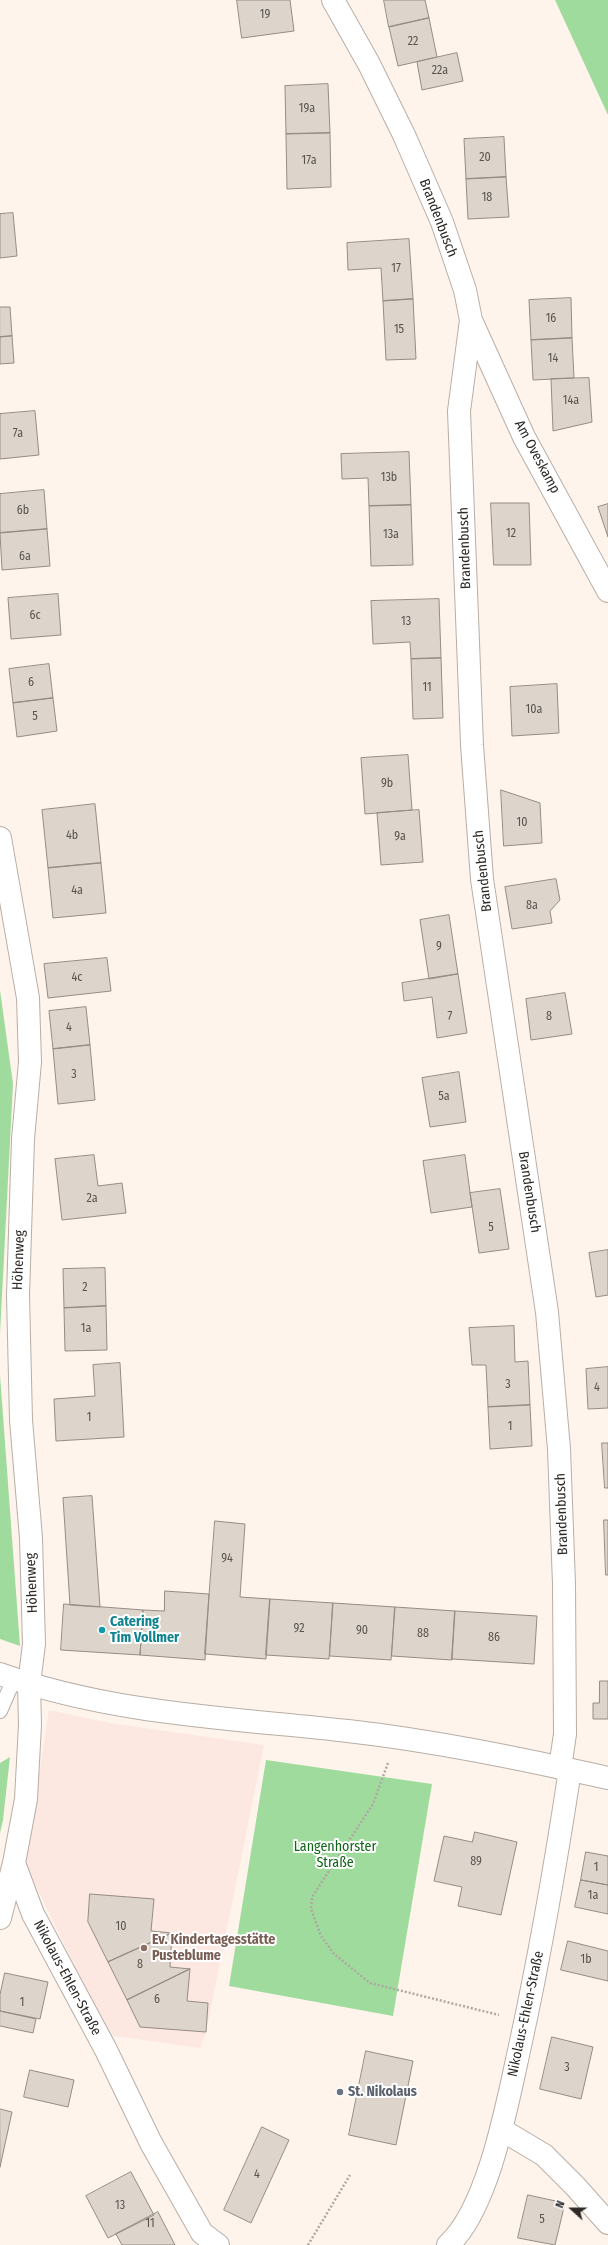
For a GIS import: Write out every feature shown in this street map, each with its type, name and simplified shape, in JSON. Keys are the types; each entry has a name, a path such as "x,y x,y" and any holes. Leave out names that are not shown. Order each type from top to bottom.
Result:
{"street":[{"name":"Brandenbusch","path":"333,0 369,64 404,135 442,222 465,290 471,320 459,411 472,746 482,879 547,1312 559,1449 564,1584 565,1769"},
{"name":"Am Oveskamp","path":"471,320 524,437 608,591"},
{"name":"Höhenweg","path":"0,838 28,998 30,1062 23,1139 18,1295 21,1420 31,1538 34,1636 14,1679"},
{"path":"14,1679 136,1708 242,1721 349,1731 455,1747 608,1778"},
{"path":"0,1918 14,1863 26,1799 30,1725 14,1679"},
{"name":"Nikolaus-Ehlen-Straße","path":"448,2245 455,2239 477,2202 502,2130 525,2021 565,1769"},
{"name":"Nikolaus-Ehlen-Straße","path":"14,1863 32,1914 106,2050 151,2143 202,2233 218,2245"},
{"path":"502,2130 544,2155 575,2186 608,2223"}],"lane":[{"path":"0,1711 14,1679"}],"path":[{"path":"390,1756 373,1804 312,1897 311,1910 321,1936 334,1954 370,1983 525,2021"},
{"path":"308,2245 350,2175"}],"shaded area":[{"name":"Ev. Kindertagesstätte Pusteblume","path":"49,1710 110,1723 264,1745 206,2032 200,2048 108,2035 25,1863"}],"green space":[{"path":"555,0 608,0 608,115"},
{"path":"0,990 13,1084 0,1334"},
{"path":"0,1375 20,1646 0,1639"},
{"path":"10,1757 3,1820 0,1833 0,1763"},
{"name":"Langenhorster Straße","path":"266,1760 432,1784 393,2016 229,1986"}],"building":[{"path":"237,0 290,0 294,31 242,38"},
{"path":"384,0 425,0 429,18 389,27"},
{"path":"429,18 437,57 398,66 389,27"},
{"path":"457,53 463,81 422,90 417,62"},
{"path":"328,84 330,133 286,134 285,86"},
{"path":"330,133 331,187 287,189 286,134"},
{"path":"504,137 506,177 466,179 464,139"},
{"path":"506,177 509,217 468,219 466,179"},
{"path":"13,213 17,256 0,258 0,214"},
{"path":"409,239 413,299 383,301 381,268 348,270 347,243"},
{"path":"571,298 572,338 531,340 529,300"},
{"path":"413,299 416,359 386,360 383,301"},
{"path":"0,307 10,307 12,336 0,337"},
{"path":"12,336 14,363 0,364 0,337"},
{"path":"572,338 574,378 533,380 531,340"},
{"path":"589,378 592,422 553,431 551,379"},
{"path":"35,411 39,455 0,459 0,414"},
{"path":"409,452 411,505 369,506 368,478 342,479 341,454"},
{"path":"44,490 47,529 0,533 0,494"},
{"path":"491,503 529,503 531,565 494,565"},
{"path":"608,504 608,537 598,507"},
{"path":"411,505 413,565 371,566 369,506"},
{"path":"47,529 50,566 2,570 0,533"},
{"path":"58,594 61,635 11,639 8,598"},
{"path":"439,599 441,658 411,659 410,642 373,644 371,601"},
{"path":"441,658 443,718 413,719 411,659"},
{"path":"49,664 53,698 13,703 9,669"},
{"path":"557,684 559,733 512,736 510,687"},
{"path":"53,698 57,731 17,737 13,703"},
{"path":"408,755 412,810 365,814 361,758"},
{"path":"501,790 540,803 542,843 504,846"},
{"path":"95,804 101,863 48,868 42,810"},
{"path":"419,810 423,862 381,865 377,813"},
{"path":"101,863 106,913 53,918 48,868"},
{"path":"556,879 560,900 550,911 552,923 512,929 505,887"},
{"path":"449,915 458,974 429,979 420,920"},
{"path":"107,958 111,991 48,998 44,964"},
{"path":"458,974 467,1033 437,1038 432,997 404,1001 402,983"},
{"path":"565,993 572,1034 531,1040 526,999"},
{"path":"86,1007 90,1045 53,1049 49,1011"},
{"path":"90,1045 95,1100 58,1104 53,1049"},
{"path":"459,1072 466,1122 430,1127 422,1078"},
{"path":"94,1155 98,1186 122,1183 126,1213 62,1220 55,1159"},
{"path":"465,1155 472,1207 431,1213 423,1161"},
{"path":"500,1189 509,1249 479,1253 470,1193"},
{"path":"608,1250 608,1295 596,1297 589,1253"},
{"path":"105,1268 106,1306 64,1308 63,1269"},
{"path":"106,1306 107,1350 65,1351 64,1308"},
{"path":"514,1326 515,1362 528,1361 530,1405 488,1407 486,1365 472,1365 469,1328"},
{"path":"120,1363 124,1437 56,1441 54,1399 95,1396 93,1365"},
{"path":"608,1367 608,1408 588,1409 586,1369"},
{"path":"530,1405 532,1446 490,1449 488,1407"},
{"path":"602,1443 608,1443 608,1488 605,1488"},
{"path":"92,1496 100,1607 70,1605 63,1498"},
{"path":"604,1520 608,1520 608,1575 606,1575"},
{"path":"215,1521 245,1524 240,1597 270,1599 266,1659 205,1654"},
{"path":"165,1591 209,1594 205,1660 140,1655 143,1610 164,1611"},
{"path":"270,1599 333,1603 329,1659 266,1655"},
{"path":"333,1603 395,1607 391,1660 330,1656"},
{"name":"Catering Tim Vollmer","path":"64,1604 143,1610 140,1655 61,1650"},
{"path":"395,1607 455,1611 452,1660 392,1656"},
{"path":"455,1611 537,1616 534,1664 452,1659"},
{"path":"600,1681 608,1681 608,1719 593,1719 593,1703 599,1703"},
{"path":"475,1832 517,1842 501,1915 458,1906 462,1887 434,1881 444,1836 472,1842"},
{"path":"586,1852 608,1856 608,1885 581,1880"},
{"path":"581,1880 608,1885 608,1914 575,1907"},
{"path":"90,1894 154,1899 151,1931 172,1933 108,1962 88,1922"},
{"path":"172,1933 170,1967 190,1969 127,2000 108,1962"},
{"path":"568,1941 608,1951 608,1981 561,1970"},
{"path":"190,1969 187,2001 208,2003 206,2032 140,2027 127,2000"},
{"path":"5,1973 48,1982 40,2019 0,2011 0,1995"},
{"path":"0,2011 36,2019 33,2033 0,2026"},
{"path":"552,2037 593,2047 581,2099 540,2089"},
{"name":"St. Nikolaus","path":"366,2051 413,2061 396,2145 349,2135"},
{"path":"30,2070 74,2080 68,2107 24,2097"},
{"path":"0,2109 12,2112 0,2167"},
{"path":"262,2127 289,2140 251,2223 224,2210"},
{"path":"131,2172 154,2215 108,2238 86,2196"},
{"path":"528,2195 565,2203 555,2245 518,2238"},
{"path":"158,2212 175,2245 122,2245 116,2234"}],"place":[{"name":"Catering Tim Vollmer","path":"102,1630"},
{"name":"Ev. Kindertagesstätte Pusteblume","path":"144,1948"},
{"name":"St. Nikolaus","path":"340,2092"}]}
